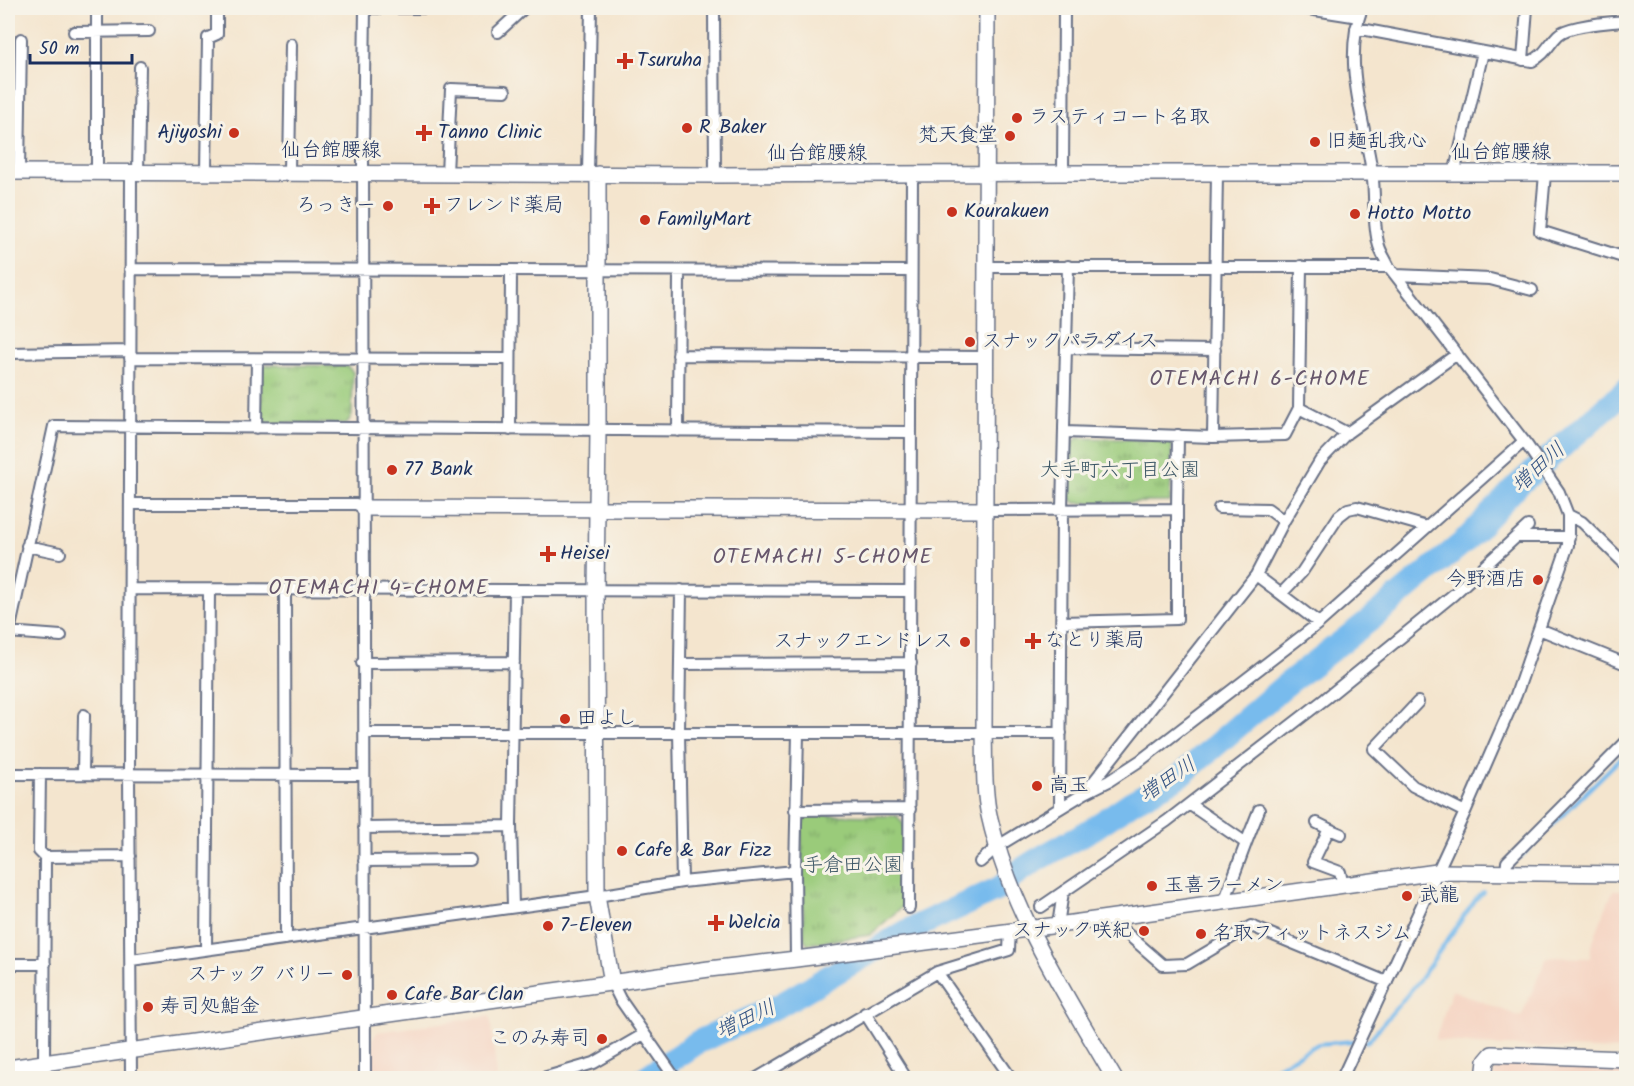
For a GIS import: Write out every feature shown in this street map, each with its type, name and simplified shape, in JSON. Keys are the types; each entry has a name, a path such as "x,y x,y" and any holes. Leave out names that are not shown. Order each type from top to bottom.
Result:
{"street":[{"path":"96,172 97,8"},
{"path":"206,172 208,39 217,34 217,8"},
{"path":"364,1078 363,172 365,8 447,8"},
{"path":"498,32 524,8"},
{"path":"591,8 593,174 598,270 597,896 612,983 620,999 675,1078"},
{"path":"714,8 715,175"},
{"path":"987,8 984,733 986,793 999,851 1022,911 1114,1078"},
{"path":"1063,172 1064,8"},
{"path":"1302,8 1359,17 1483,52 1532,61 1543,54 1560,33 1601,22 1626,21"},
{"path":"1523,60 1527,8"},
{"path":"1342,1078 1465,812 1516,695 1568,546 1569,537 1569,515 1559,492 1526,443 1393,271 1379,247 1373,174 1357,90 1354,57 1359,17"},
{"path":"74,32 149,30"},
{"path":"13,172 21,39"},
{"path":"289,172 291,44"},
{"path":"1454,174 1483,52"},
{"path":"131,1078 130,269 140,67"},
{"path":"447,173 451,89 505,91"},
{"name":"仙台館腰線","path":"13,172 715,175 1063,172 1626,173"},
{"path":"1213,437 1217,173"},
{"path":"909,908 912,174"},
{"path":"1545,174 1540,231 1626,258"},
{"path":"1060,808 1062,509 1068,266"},
{"path":"986,267 1301,266 1490,279 1532,290"},
{"path":"1065,432 1213,437 1285,435 1299,408 1301,266"},
{"path":"130,269 911,271"},
{"path":"510,430 511,270"},
{"path":"678,431 679,271"},
{"path":"1066,348 1215,350"},
{"path":"8,353 257,359 510,358"},
{"path":"1085,793 1256,575 1284,521 1320,461 1347,433 1457,354"},
{"path":"678,356 986,357"},
{"path":"256,428 257,359"},
{"path":"1299,408 1347,433"},
{"path":"62,636 8,632 54,426 910,432"},
{"path":"1062,621 1177,619 1178,435"},
{"path":"980,862 1060,808 1141,760 1319,623 1526,443"},
{"path":"131,504 356,504 364,508 1177,509"},
{"path":"1281,594 1302,572 1339,516 1348,509 1357,507 1427,527"},
{"path":"1219,508 1268,509 1284,521"},
{"path":"1569,515 1582,522 1626,565"},
{"path":"1041,907 1189,804 1326,699 1453,595 1528,526"},
{"path":"1516,537 1569,537"},
{"path":"27,546 60,553"},
{"path":"1256,575 1319,623"},
{"path":"131,589 910,591"},
{"path":"206,950 209,590"},
{"path":"513,907 511,826 515,590"},
{"path":"681,590 679,732 682,882"},
{"path":"285,591 286,939"},
{"path":"1539,629 1626,664"},
{"path":"363,663 514,662"},
{"path":"680,664 911,663"},
{"path":"1418,702 1374,749 1413,786 1465,812"},
{"path":"83,774 84,715"},
{"path":"365,733 1061,733"},
{"path":"796,959 795,810 798,734"},
{"path":"1506,873 1507,862 1626,742"},
{"path":"8,774 363,775"},
{"path":"40,774 39,852 45,857 130,856"},
{"path":"1189,804 1246,843"},
{"path":"795,810 910,810"},
{"path":"1224,902 1259,810"},
{"path":"1317,823 1341,834"},
{"path":"364,828 511,826"},
{"path":"1329,829 1313,862 1340,872 1343,886"},
{"path":"44,1063 45,857"},
{"path":"364,861 470,860"},
{"path":"131,960 597,896 682,882 795,871"},
{"path":"8,1068 709,969 1058,925 1437,872 1626,874"},
{"path":"1058,925 1063,892"},
{"path":"1115,916 1117,925 1163,965 1187,964 1251,926 1387,982"},
{"path":"757,1078 937,972 1010,950 1003,931"},
{"path":"8,964 45,964"},
{"path":"937,972 1011,1078"},
{"path":"865,1013 906,1078"},
{"path":"543,1078 594,1063 644,1034"},
{"path":"1485,1078 1486,1061 1492,1054 1626,1059"}],"shaded area":[{"path":"1613,890 1626,890 1626,1050 1477,1045 1435,1040 1452,990 1521,1017 1547,957 1590,958 1591,946"},
{"path":"490,1016 497,1078 373,1078 373,1038 378,1032"},
{"path":"1501,1063 1626,1069 1626,1078 1494,1078 1494,1070"}],"green space":[{"path":"266,365 347,366 353,372 352,416 346,424 265,423 260,419 261,370"},
{"name":"大手町六丁目公園","path":"1077,438 1168,440 1172,445 1170,502 1075,503 1069,497 1071,446"},
{"name":"手倉田公園","path":"808,815 897,816 904,825 903,906 870,935 808,944 804,939 801,826"}],"waterway":[{"name":"増田川","path":"645,1078 698,1042 780,1005 909,930 1000,888 1037,860 1094,828 1132,802 1180,776 1283,687 1370,620 1465,541 1517,486 1626,390"},
{"path":"1520,857 1626,753"},
{"path":"1366,1042 1418,982 1476,899 1484,892"},
{"path":"1257,1078 1318,1044 1354,1041"}],"place":[{"name":"Tsuruha","path":"625,61"},
{"name":"ラスティコート名取","path":"1017,118"},
{"name":"R Baker","path":"687,128"},
{"name":"Ajiyoshi","path":"234,133"},
{"name":"Tanno Clinic","path":"424,133"},
{"name":"梵天食堂","path":"1010,136"},
{"name":"旧麺乱我心","path":"1315,142"},
{"name":"ろっきー","path":"388,206"},
{"name":"フレンド薬局","path":"432,206"},
{"name":"Kourakuen","path":"952,212"},
{"name":"Hotto Motto","path":"1355,214"},
{"name":"FamilyMart","path":"645,220"},
{"name":"スナックパラダイス","path":"970,342"},
{"name":"77 Bank","path":"392,470"},
{"name":"Heisei","path":"548,554"},
{"name":"今野酒店","path":"1538,580"},
{"name":"なとり薬局","path":"1033,641"},
{"name":"スナックエンドレス","path":"965,642"},
{"name":"田よし","path":"565,719"},
{"name":"高玉","path":"1037,786"},
{"name":"Cafe & Bar Fizz","path":"622,851"},
{"name":"玉喜ラーメン","path":"1152,886"},
{"name":"武龍","path":"1407,896"},
{"name":"Welcia","path":"716,923"},
{"name":"7-Eleven","path":"548,926"},
{"name":"スナック咲紀","path":"1144,931"},
{"name":"名取フィットネスジム","path":"1201,934"},
{"name":"スナック バリー","path":"347,975"},
{"name":"Cafe Bar Clan","path":"392,995"},
{"name":"寿司処鮨金","path":"148,1007"},
{"name":"このみ寿司","path":"602,1039"}],"district":[{"name":"OTEMACHI 6-CHOME","path":"1260,379"},
{"name":"OTEMACHI 5-CHOME","path":"823,557"},
{"name":"OTEMACHI 4-CHOME","path":"379,588"}]}
